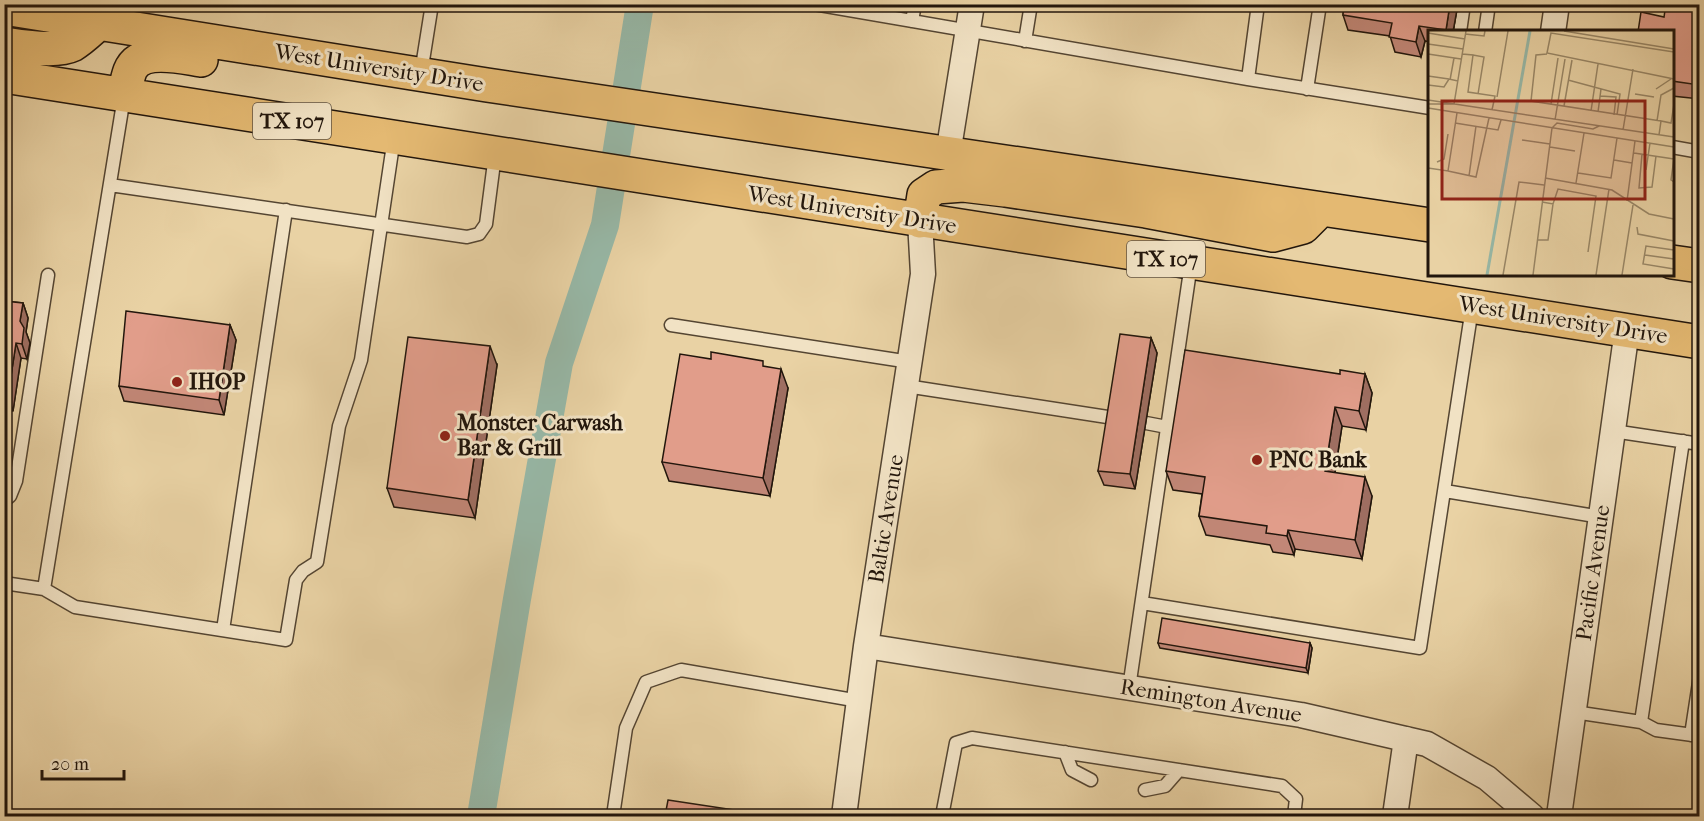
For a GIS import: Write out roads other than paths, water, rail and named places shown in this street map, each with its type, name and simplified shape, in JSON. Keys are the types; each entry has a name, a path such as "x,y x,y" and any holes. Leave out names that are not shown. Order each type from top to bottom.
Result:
{"main road":[{"name":"West University Drive","path":"4,8 100,14 421,74 1428,225"},
{"path":"4,44 46,48 68,47 75,44 100,14"},
{"path":"124,95 130,69 141,60 151,56 172,56 466,96 562,96"},
{"name":"West University Drive","path":"4,76 1700,342"},
{"path":"920,221 924,195 936,187 963,185 1091,202 1273,235 1303,227 1321,209"},
{"path":"1674,262 1700,266"}],"street":[{"path":"948,154 972,4"},
{"path":"1553,30 1557,4"},
{"name":"Baltic Avenue","path":"844,816 923,274 920,221"},
{"name":"Pacific Avenue","path":"1559,816 1627,330"},
{"name":"Remington Avenue","path":"867,646 1301,715 1427,744 1487,778 1532,816"},
{"path":"1395,816 1406,740"}],"lane":[{"path":"421,74 432,4"},
{"path":"814,4 968,32 1428,108"},
{"path":"912,21 915,4"},
{"path":"1025,41 1031,4"},
{"path":"1248,79 1258,4"},
{"path":"1307,88 1320,4"},
{"path":"1460,30 1464,4"},
{"path":"1485,30 1489,4"},
{"path":"44,589 124,95"},
{"path":"4,583 44,589 75,607 286,640 296,580 303,571 317,562 339,426 361,360 394,137"},
{"path":"1674,147 1700,152"},
{"path":"110,185 467,237 479,234 486,225 495,153"},
{"path":"223,630 286,210"},
{"path":"1129,688 1191,263"},
{"path":"4,501 10,496 16,481 48,274"},
{"path":"1142,603 1420,648 1473,306"},
{"path":"671,325 1114,418"},
{"path":"1146,423 1167,427"},
{"path":"1613,431 1700,444"},
{"path":"1641,722 1683,441"},
{"path":"1445,491 1601,517"},
{"path":"613,816 626,728 646,682 681,670 860,701"},
{"path":"1574,712 1641,722 1656,730 1695,735 1700,676"},
{"path":"942,816 956,743 972,738 1282,786 1296,799 1293,816"},
{"path":"1065,752 1072,770 1091,780"},
{"path":"1145,789 1165,786 1179,770"}],"waterway":[{"path":"481,816 559,363 605,225 640,4"}],"place":[{"name":"IHOP","path":"177,382"},
{"name":"Monster Carwash Bar & Grill","path":"445,436"},
{"name":"PNC Bank","path":"1257,460"}]}
